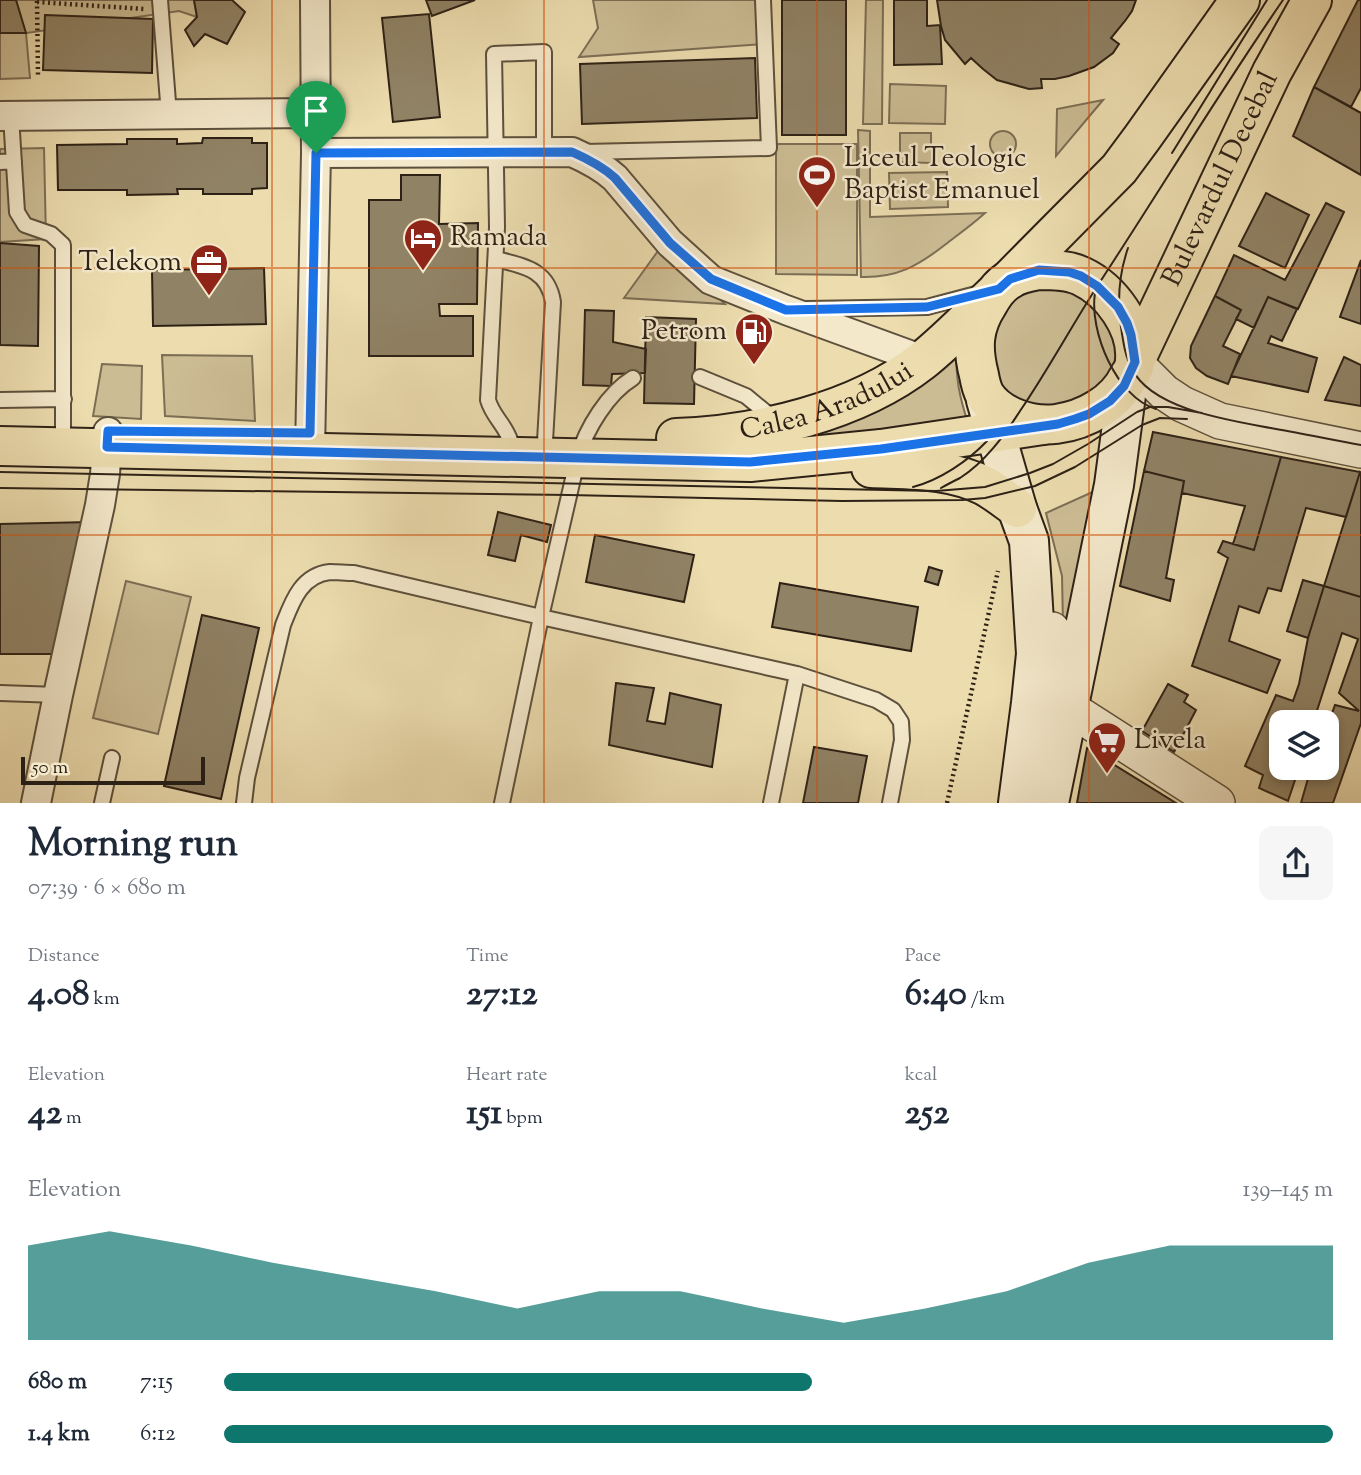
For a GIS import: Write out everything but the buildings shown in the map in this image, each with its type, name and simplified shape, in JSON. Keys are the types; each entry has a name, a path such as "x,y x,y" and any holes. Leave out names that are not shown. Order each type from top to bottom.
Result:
{"main road":[{"path":"1018,803 1035,654 1023,524 975,360 973,345 978,321 1001,288 1119,169 1240,0"},
{"name":"Bulevardul Decebal","path":"1049,803 1114,485 1133,368 1272,72 1312,0"},
{"path":"984,393 1008,414 1023,421 1043,425 1058,424 1100,408 1118,394 1133,368 1134,344 1127,323 1118,307 1091,282 1069,272 1039,270 1001,288"},
{"name":"Calea Aradului","path":"0,446 108,439 554,445 734,434 781,424 833,407 890,382 923,360 1001,288"},
{"name":"Calea Aradului","path":"0,429 63,415 108,439"},
{"name":"Calea Aradului","path":"310,442 554,445 750,462 881,449 1043,425"},
{"path":"750,462 946,473 985,487 1023,524"}],"street":[{"path":"310,442 316,153 315,0"},
{"path":"6,116 315,114"},
{"path":"316,153 572,152 607,170 670,243 711,279 786,310 923,360"},
{"path":"1133,368 1182,404 1220,421 1361,450"},
{"path":"36,803 100,505 108,439"},
{"path":"1023,524 1047,568 1052,612 1052,672 1056,688 1069,708 1217,803"}],"lane":[{"path":"572,152 769,148 763,0"},
{"path":"157,5 169,115"},
{"path":"544,152 544,52 494,54 496,259 488,400 494,415 506,428 554,445"},
{"path":"0,400 63,415 63,245 51,234 25,225 17,212 7,162 6,116"},
{"path":"496,259 522,266 541,277 551,290 553,302 554,445 541,617 502,803"},
{"path":"786,310 927,307 1001,288"},
{"path":"700,377 746,396 781,424"},
{"path":"554,445 633,378"},
{"path":"244,803 247,778 283,625 300,589 313,577 329,572 354,573 797,674 876,700 893,710 901,722 902,740 890,803"},
{"path":"771,803 797,674"},
{"path":"0,693 58,695"},
{"path":"102,803 111,758"}],"path":[{"path":"38,76 37,1 157,5"},
{"path":"947,803 999,565"}],"shaded area":[{"path":"16,0 194,0 197,17 179,11 26,33 30,78 0,79 0,33 25,32"},
{"path":"593,0 763,0 764,44 579,57 598,28"},
{"path":"866,0 883,0 882,124 863,124"},
{"path":"890,84 946,86 945,124 889,123"},
{"path":"1103,100 1056,156 1057,109"},
{"path":"858,130 870,131 870,217 985,213 936,252 916,264 896,273 861,277"},
{"path":"1003,131 1012,135 1016,144 1012,153 1003,157 994,153 990,144 994,135"},
{"path":"900,133 931,133 931,163 900,162"},
{"name":"Liceul Teologic Baptist Emanuel","path":"776,144 857,144 857,275 776,274"},
{"path":"44,148 46,239 0,242 0,149"},
{"path":"947,172 948,207 890,209 889,173"},
{"path":"663,244 725,304 624,298"},
{"path":"1036,286 1075,288 1115,328 1117,362 1088,405 1021,407 995,381 992,323 1018,294"},
{"path":"956,348 959,388 969,426 813,441 811,427"},
{"path":"162,355 252,356 255,421 165,416"},
{"path":"102,364 142,366 141,419 93,416"},
{"path":"1097,490 1064,673 1062,576 1046,513"},
{"path":"126,581 191,597 158,734 93,718"}],"tram line":[{"path":"1172,153 1267,0"},
{"path":"941,488 978,464 1007,430 1283,0"},
{"path":"1128,248 1121,277 1120,317 1128,359 1143,383 1158,395 1196,412 1361,445"},
{"path":"1095,293 1096,325 1108,361 1129,391 1156,409"},
{"path":"0,472 936,491 985,487 1053,464 1137,412 1150,407 1202,413"},
{"path":"0,488 842,501 962,500 985,498 1035,486 1075,467 1142,425 1160,418 1187,419"},
{"path":"913,487 953,469 987,441"}],"place":[{"name":"Liceul Teologic Baptist Emanuel","path":"817,209"},
{"name":"Ramada","path":"423,272"},
{"name":"Telekom","path":"209,297"},
{"name":"Petrom","path":"754,366"},
{"name":"Livela","path":"1107,775"}],"route":[{"path":"572,152 607,170 670,243 711,279 786,310 927,307 999,289 1010,279 1028,272 1069,272 1096,286 1118,307 1134,344 1134,367 1124,386 1110,401 1100,408 1058,424 881,449 750,462 107,447 108,431 310,433 316,153 572,152"}]}
